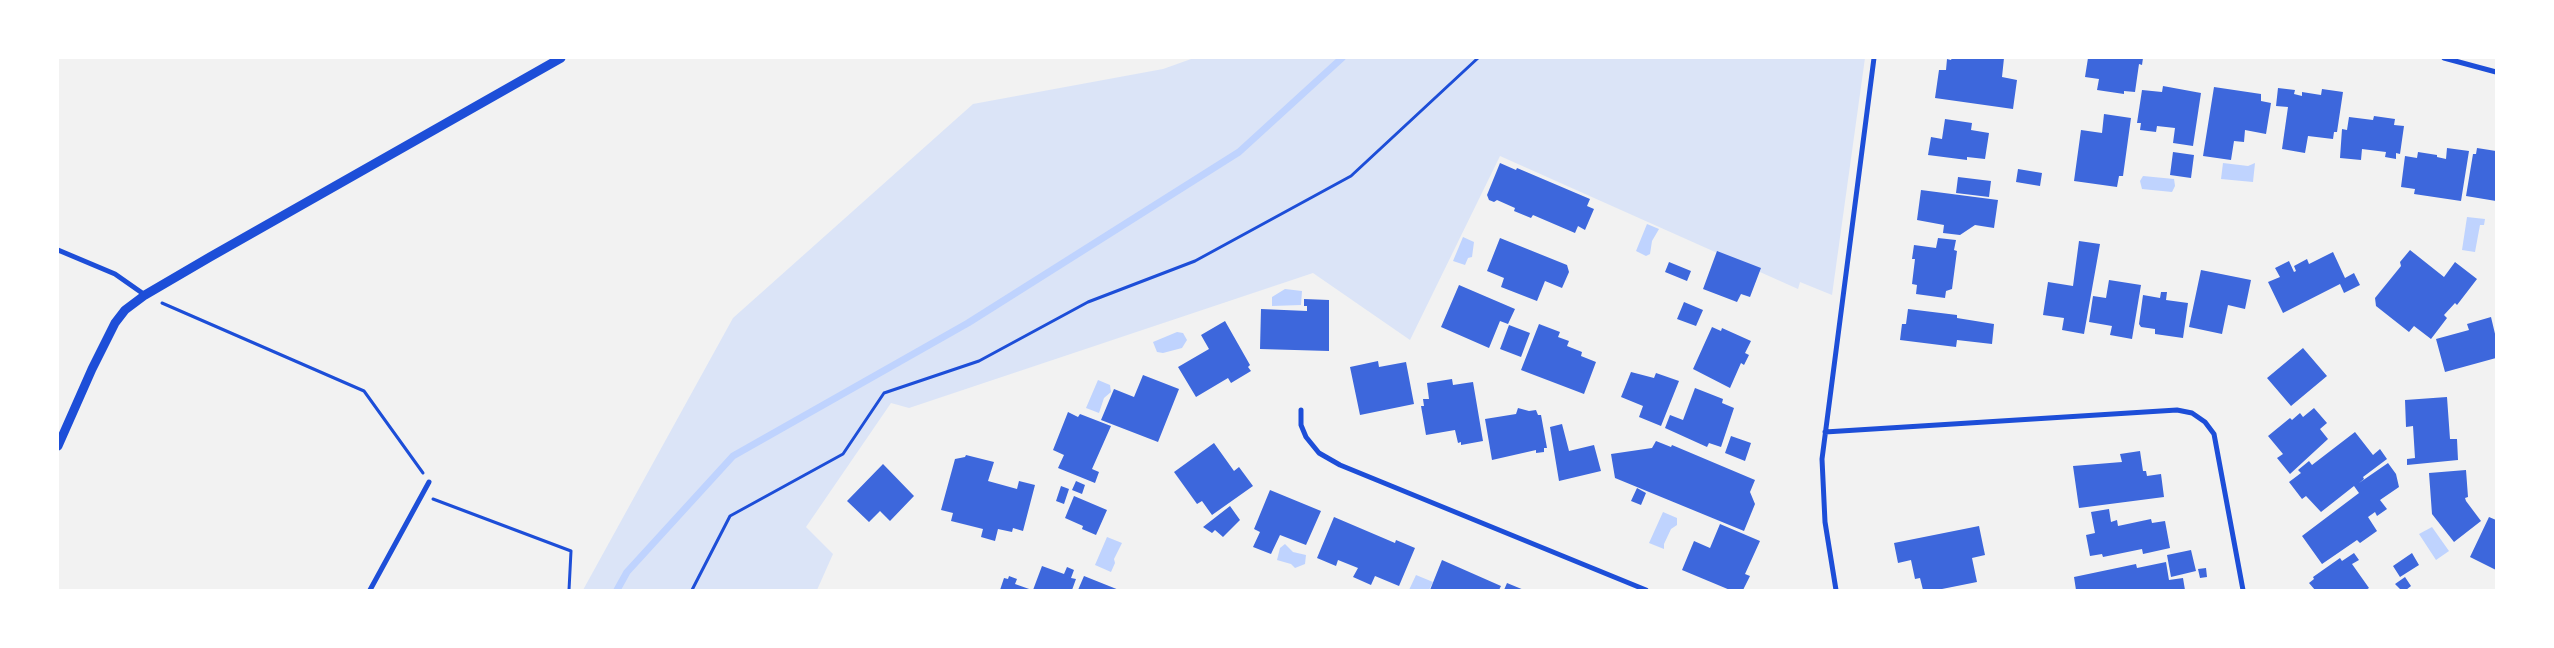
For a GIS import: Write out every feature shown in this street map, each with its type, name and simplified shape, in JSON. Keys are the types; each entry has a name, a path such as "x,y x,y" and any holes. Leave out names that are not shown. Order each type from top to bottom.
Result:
{"street":[{"path":"58,446 115,322 125,310 145,295 561,58"},
{"path":"1836,590 1829,554 1822,487 1825,432 1874,58"},
{"path":"2444,58 2496,72"},
{"path":"58,250 115,274 145,295"},
{"path":"1301,410 1301,425 1306,437 1319,453 1340,465 1646,590"},
{"path":"1825,432 2177,410 2192,413 2205,422 2214,434 2243,590"},
{"path":"370,590 429,482"}],"path":[{"path":"692,590 730,516 843,454 884,393 979,361 1088,302 1195,261 1351,176 1478,58"},
{"path":"145,295 364,390 429,482"},
{"path":"422,495 571,551 568,590"}],"shaded area":[{"path":"1194,58 1865,58 1832,295 1800,282 1798,289 1500,156 1410,340 1313,273 909,408 891,403 806,527 833,554 817,590 583,590 733,318 973,104 1163,69"}],"water":[{"path":"2223,163 2248,166 2255,163 2253,182 2221,179"},
{"path":"2143,176 2174,179 2175,186 2172,192 2142,189 2140,181"},
{"path":"2467,217 2485,219 2484,225 2480,225 2475,252 2462,250"},
{"path":"1647,224 1659,229 1652,241 1650,254 1646,256 1636,251"},
{"path":"1463,237 1474,242 1472,257 1468,258 1465,265 1453,261"},
{"path":"1285,289 1302,291 1301,305 1272,306 1272,297"},
{"path":"1177,332 1183,333 1187,340 1182,348 1163,353 1157,352 1153,342"},
{"path":"1098,380 1110,385 1111,392 1104,398 1099,413 1086,408"},
{"path":"1663,512 1677,518 1677,525 1671,529 1664,544 1664,549 1649,543"},
{"path":"2432,527 2449,551 2436,560 2419,534"},
{"path":"1107,537 1122,543 1114,559 1115,563 1111,572 1095,565"},
{"path":"1285,544 1293,552 1306,555 1305,564 1295,568 1291,564 1277,560 1280,548"},
{"path":"1416,575 1433,582 1429,590 1409,590"}],"building":[{"path":"1952,58 2004,58 2002,77 2017,80 2013,109 1935,98 1939,70 1946,70 1947,59 1951,60"},
{"path":"2088,58 2143,58 2142,65 2139,64 2135,92 2124,91 2124,94 2097,90 2099,79 2085,77"},
{"path":"2163,86 2201,93 2193,146 2173,143 2175,128 2157,126 2156,132 2140,130 2141,123 2137,123 2142,90 2162,92"},
{"path":"2214,87 2261,94 2261,101 2271,103 2266,134 2245,130 2244,142 2234,141 2231,160 2203,156"},
{"path":"2278,88 2295,90 2294,94 2302,96 2302,92 2321,95 2322,89 2343,92 2337,132 2334,132 2333,139 2308,136 2305,153 2282,149 2288,107 2276,106"},
{"path":"2104,114 2131,118 2123,176 2119,176 2117,187 2074,181 2081,130 2102,133"},
{"path":"2374,116 2395,119 2394,125 2404,126 2400,154 2396,153 2396,159 2385,157 2386,152 2362,149 2361,160 2340,158 2342,129 2347,130 2349,117 2373,120"},
{"path":"1945,119 1972,123 1971,130 1989,133 1985,159 1967,157 1967,160 1928,155 1931,137 1942,139"},
{"path":"2447,148 2469,151 2461,201 2414,194 2415,189 2401,187 2405,156 2417,158 2418,152 2437,155 2437,157 2446,159"},
{"path":"2477,148 2496,151 2496,201 2466,196 2473,154 2476,154"},
{"path":"2173,152 2194,155 2191,178 2170,175"},
{"path":"1500,163 1516,170 1517,168 1590,199 1587,206 1594,209 1585,230 1578,226 1575,233 1533,215 1531,218 1514,211 1515,208 1497,200 1494,202 1489,200 1487,195"},
{"path":"2018,169 2042,173 2040,186 2016,182"},
{"path":"1958,177 1991,181 1989,197 1956,193"},
{"path":"1921,190 1998,200 1994,228 1975,225 1960,235 1943,233 1944,225 1917,220"},
{"path":"1500,238 1567,265 1569,272 1562,288 1545,281 1537,301 1501,287 1504,278 1487,271"},
{"path":"1938,238 1956,240 1954,250 1957,251 1952,289 1946,291 1945,298 1916,294 1917,285 1912,284 1915,259 1912,259 1914,245 1936,248"},
{"path":"2079,241 2100,244 2084,334 2062,330 2064,318 2043,315 2048,282 2073,286"},
{"path":"2410,250 2444,277 2455,262 2477,279 2457,305 2455,303 2444,315 2447,318 2431,339 2414,326 2409,332 2376,306 2375,298 2401,266 2400,262"},
{"path":"1717,251 1761,268 1750,297 1741,294 1737,302 1703,289"},
{"path":"2333,252 2345,278 2354,273 2360,285 2344,293 2340,284 2283,313 2268,282 2280,277 2275,268 2289,261 2294,272 2296,271 2294,266 2307,259 2309,264"},
{"path":"1669,262 1691,271 1687,281 1665,272"},
{"path":"2201,270 2251,280 2245,309 2228,305 2222,334 2189,327"},
{"path":"2109,280 2141,285 2132,339 2110,335 2112,326 2089,322 2093,296 2106,298"},
{"path":"1459,285 1515,309 1508,324 1500,321 1489,348 1441,327"},
{"path":"2161,292 2167,292 2166,300 2188,303 2183,338 2155,334 2155,329 2141,327 2139,324 2143,295 2160,298"},
{"path":"1304,299 1329,300 1329,351 1260,349 1261,309 1307,311 1307,306 1304,306"},
{"path":"1684,302 1703,310 1696,326 1677,319"},
{"path":"1908,309 1957,315 1957,318 1994,324 1992,344 1957,340 1956,347 1900,340 1902,324 1906,324"},
{"path":"2491,317 2496,338 2496,358 2445,372 2436,339 2469,330 2467,324"},
{"path":"1225,321 1250,365 1248,367 1251,371 1231,383 1228,378 1196,397 1178,367 1209,349 1201,335"},
{"path":"1539,324 1560,332 1558,337 1569,341 1567,346 1582,352 1581,356 1596,362 1584,394 1521,370"},
{"path":"1509,325 1530,333 1521,357 1500,349"},
{"path":"1712,327 1721,331 1722,328 1751,341 1745,353 1749,355 1744,365 1741,363 1730,388 1693,369"},
{"path":"2303,348 2327,376 2291,406 2267,378"},
{"path":"1378,361 1379,367 1406,362 1414,404 1360,415 1350,367"},
{"path":"1631,372 1654,378 1656,373 1679,381 1661,426 1639,417 1643,406 1621,397"},
{"path":"1143,375 1179,389 1158,442 1101,420 1114,389 1134,397"},
{"path":"1452,379 1453,385 1473,382 1483,441 1461,445 1461,442 1458,443 1455,430 1426,435 1421,406 1424,406 1423,399 1429,399 1427,383"},
{"path":"1695,388 1723,399 1722,403 1734,408 1721,447 1709,443 1707,447 1665,428 1670,415 1683,420"},
{"path":"2447,397 2450,439 2457,439 2458,460 2407,465 2407,459 2415,458 2413,426 2406,427 2405,400"},
{"path":"1518,408 1529,411 1536,410 1538,415 1541,415 1547,448 1544,448 1544,452 1536,453 1536,450 1492,460 1485,419 1516,414"},
{"path":"2314,408 2327,423 2320,429 2328,439 2290,474 2277,458 2283,454 2268,436 2290,418 2292,420 2300,413 2303,417"},
{"path":"1068,412 1078,417 1080,414 1111,426 1092,469 1099,472 1095,483 1058,468 1064,455 1053,450"},
{"path":"1562,424 1569,451 1594,445 1601,471 1559,481 1550,427"},
{"path":"2355,432 2373,455 2380,449 2387,459 2363,477 2364,479 2359,483 2388,463 2396,474 2399,487 2380,500 2387,509 2377,516 2375,512 2368,517 2377,531 2360,543 2357,540 2322,564 2302,536 2359,493 2354,486 2321,512 2306,496 2302,499 2289,482 2301,473 2298,470 2309,461 2312,465"},
{"path":"1731,436 1751,443 1745,461 1725,453"},
{"path":"1656,441 1671,447 1672,445 1755,480 1750,492 1755,504 1744,531 1615,478 1611,454 1652,448"},
{"path":"1214,443 1234,471 1239,467 1253,486 1212,515 1202,501 1197,504 1174,472"},
{"path":"2140,451 2143,471 2146,471 2147,476 2161,474 2164,497 2079,508 2073,466 2122,462 2120,454"},
{"path":"966,455 994,462 988,481 1017,489 1019,481 1035,485 1023,531 1013,528 1012,532 998,529 995,541 981,537 983,529 951,521 953,513 941,510 955,459 965,457"},
{"path":"883,464 914,496 890,521 880,511 869,522 847,501"},
{"path":"2466,470 2468,497 2465,498 2481,521 2454,542 2432,514 2429,473"},
{"path":"1076,481 1085,485 1082,494 1072,490"},
{"path":"1061,486 1069,489 1064,504 1056,501"},
{"path":"1637,488 1646,493 1641,505 1631,501"},
{"path":"1270,490 1321,511 1306,545 1280,535 1271,554 1253,547 1260,532 1254,529"},
{"path":"1074,496 1107,510 1096,535 1082,529 1083,526 1065,518"},
{"path":"1230,506 1240,520 1223,537 1215,530 1212,533 1203,527"},
{"path":"2109,509 2111,522 2117,520 2118,526 2151,519 2152,523 2165,521 2170,548 2143,554 2142,549 2103,557 2102,554 2090,556 2086,535 2095,533 2091,512"},
{"path":"1334,517 1395,543 1396,540 1415,548 1399,586 1375,576 1371,585 1353,577 1358,568 1338,560 1336,566 1317,558"},
{"path":"2489,517 2496,520 2496,570 2470,557"},
{"path":"1720,524 1760,541 1745,574 1750,576 1743,590 1730,590 1682,570 1694,541 1710,548"},
{"path":"1979,526 1985,555 1972,558 1977,582 1937,590 1923,590 1920,578 1915,579 1911,560 1898,563 1894,543"},
{"path":"2191,550 2196,571 2171,577 2167,555"},
{"path":"2354,553 2359,560 2352,564 2369,588 2366,590 2315,590 2309,583 2314,579 2313,577 2340,558 2342,561"},
{"path":"2412,553 2419,565 2400,577 2393,566"},
{"path":"1442,560 1501,586 1499,590 1430,590"},
{"path":"2166,562 2169,580 2183,578 2185,590 2076,590 2074,577 2136,564 2137,568"},
{"path":"1042,566 1064,574 1067,567 1074,570 1071,578 1076,579 1072,590 1033,590"},
{"path":"2206,568 2207,577 2200,578 2198,569"},
{"path":"1009,576 1017,579 1015,584 1032,590 1000,590 1004,578 1008,579"},
{"path":"1084,576 1119,590 1078,590"},
{"path":"2405,577 2411,586 2406,590 2401,590 2395,584"},
{"path":"1507,583 1524,590 1504,590"}],"waterway":[{"path":"617,590 627,572 733,456 968,323 1239,152 1342,58"}]}
